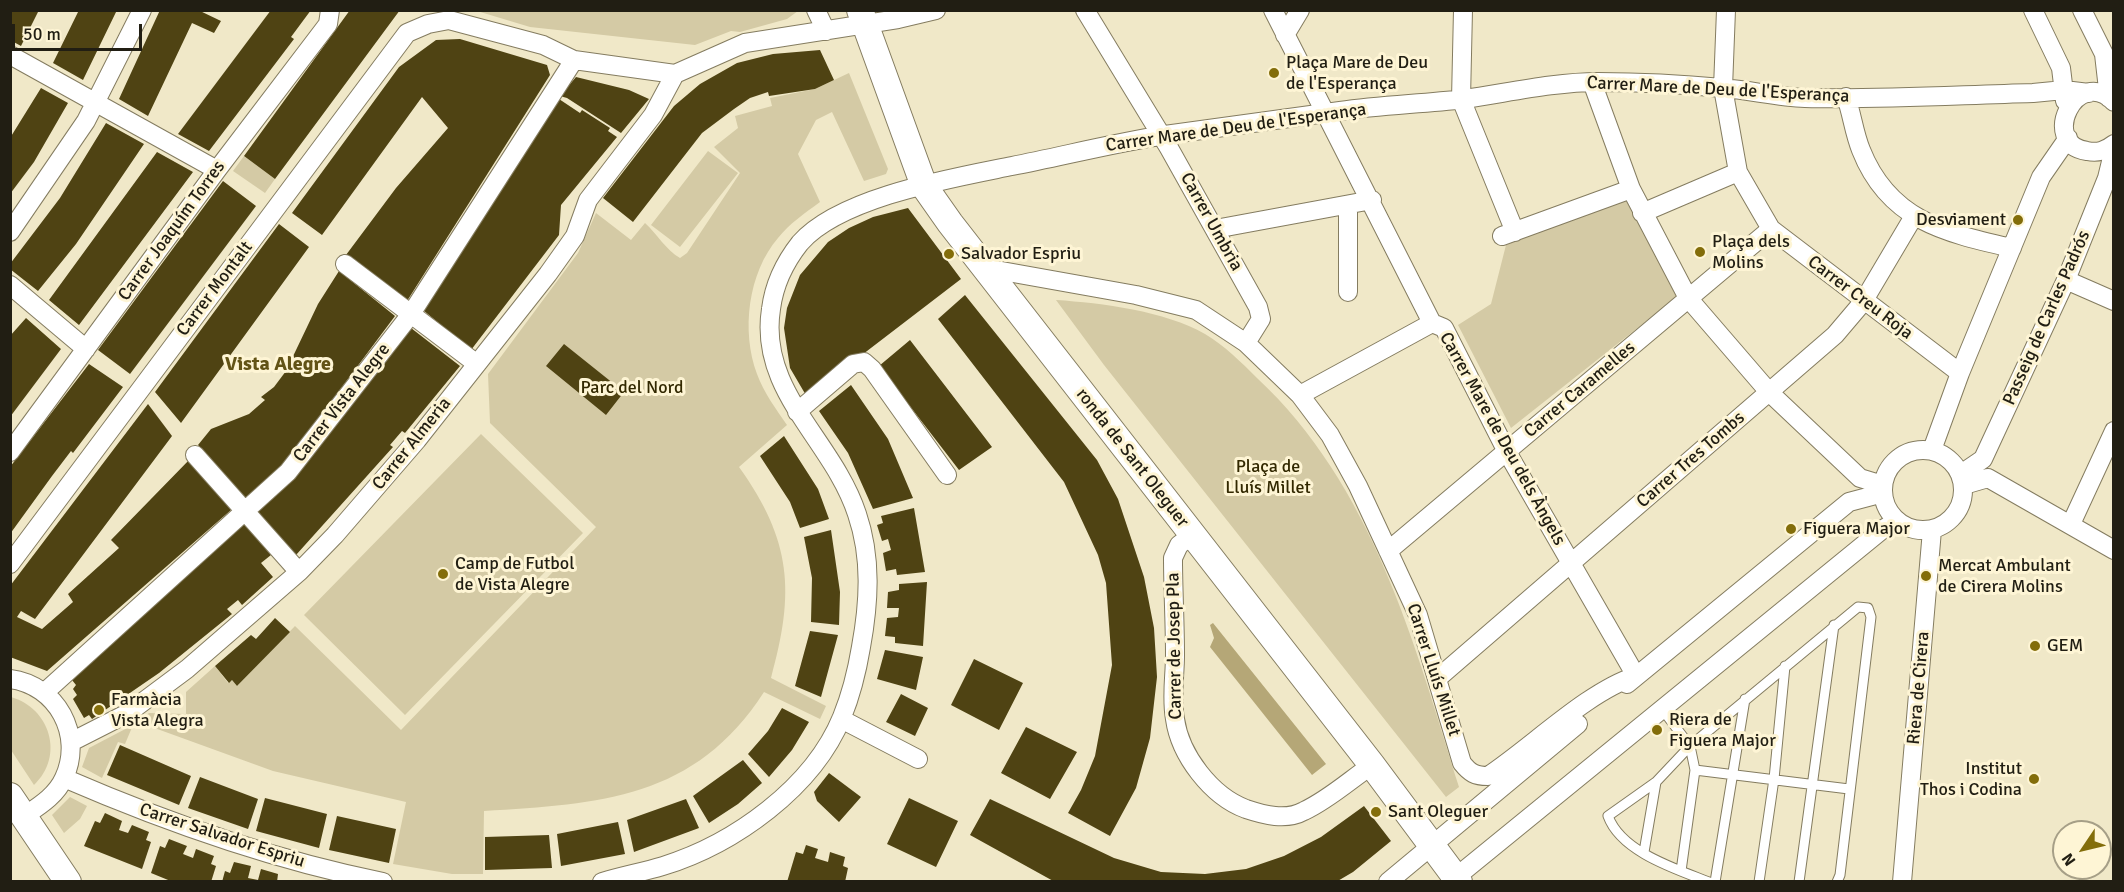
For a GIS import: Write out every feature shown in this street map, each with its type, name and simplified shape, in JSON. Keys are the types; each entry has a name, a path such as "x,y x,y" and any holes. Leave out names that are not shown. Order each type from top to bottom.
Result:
{"street":[{"path":"10,232 45,186 96,102 142,10"},
{"name":"Carrer Joaquím Torres","path":"10,452 217,170 328,24 330,10"},
{"path":"816,10 826,30"},
{"path":"574,60 675,74 744,43 826,30 862,17 936,10"},
{"name":"Carrer Umbria","path":"1085,10 1162,136 1258,307 1261,319 1246,343"},
{"name":"Carrer Mare de Deu dels Àngels","path":"1273,10 1372,200 1432,323 1444,328 1507,452 1636,676"},
{"path":"1285,35 1300,10"},
{"path":"1463,10 1461,99 1509,234 1631,189"},
{"name":"Carrer Creu Roja","path":"1726,10 1723,88 1738,172 1771,229 1863,302 1960,373"},
{"path":"2033,10 2057,57 2067,109 2064,119 2068,138 2084,151 2098,152 2114,144"},
{"path":"2082,10 2104,54 2111,100"},
{"name":"ronda de Sant Oleguer","path":"862,17 924,186 985,268 1372,765 1458,880"},
{"name":"Carrer Montalt","path":"10,564 407,33 428,24 449,20 543,45 574,60"},
{"path":"10,55 217,170"},
{"name":"Carrer Vista Alegre","path":"45,692 288,472 411,314 574,60"},
{"name":"Carrer Almeria","path":"71,742 128,713 187,669 299,572 374,491 477,364 575,236 588,201 653,115 675,74"},
{"path":"1592,82 1631,189 1688,298 1769,392 1860,478 1883,489"},
{"name":"Carrer Mare de Deu de l'Esperança","path":"924,186 1162,136 1592,82 1723,88 1801,98 2033,93 2064,90 2089,93 2111,100"},
{"path":"2067,109 2079,96 2089,93"},
{"path":"1846,97 1861,151 1882,188 1914,216 1937,229 2012,248"},
{"path":"1932,450 1960,373 2041,177 2068,138"},
{"name":"Passeig de Carles Padrós","path":"1962,480 1983,459 2066,280 2107,178 2114,149"},
{"path":"1642,213 1738,172"},
{"path":"602,882 667,874 737,831 777,802 823,751 842,719 857,668 865,624 869,588 865,547 857,514 844,482 825,449 797,412 771,358 769,338 773,294 783,268 802,241 825,222 857,206 924,186"},
{"path":"1215,229 1372,200"},
{"path":"1348,206 1348,292"},
{"name":"Carrer Tres Tombs","path":"1438,678 1835,335 1863,302 1914,216"},
{"name":"Carrer Caramelles","path":"1388,551 1771,229"},
{"path":"345,264 477,364"},
{"name":"Carrer Lluís Millet","path":"985,268 1136,295 1196,310 1246,343 1300,395 1335,445 1358,486 1418,615 1462,763 1470,773 1477,776 1488,776 1603,692 1618,682 1636,676"},
{"path":"2066,280 2114,301"},
{"path":"10,285 86,349"},
{"path":"1300,395 1432,323"},
{"path":"797,412 853,364 864,362 872,369 947,475"},
{"path":"2071,524 2114,431"},
{"path":"1932,450 1949,459 1962,480 1963,497 1953,518 1932,530 1914,530 1897,521 1888,511 1883,489 1887,472 1894,461 1912,451 1932,450"},
{"path":"195,454 299,572"},
{"path":"1962,480 1988,478 2114,550"},
{"path":"1388,882 1849,501 1883,489"},
{"path":"1458,880 1662,709 1883,529 1897,521"},
{"name":"Riera de Cirera","path":"1902,882 1932,530"},
{"name":"Carrer de Josep Pla","path":"1192,535 1179,545 1173,558 1173,692 1179,738 1191,761 1204,778 1241,807 1264,815 1286,816 1303,812 1372,765"},
{"path":"10,680 31,683 45,692 62,715 71,742 64,778 53,794 17,806 68,882"},
{"path":"842,719 918,759"},
{"name":"Carrer Salvador Espriu","path":"64,778 179,825 266,854 384,882"}],"lane":[{"path":"1709,882 1644,852 1616,833 1608,816 1656,782 1690,746 1858,607 1868,608 1871,617 1840,874 1837,882"},
{"path":"1799,882 1834,625"},
{"path":"1759,882 1774,779 1785,666"},
{"path":"1715,882 1745,699"},
{"path":"1662,709 1690,746 1695,770 1681,871"},
{"path":"1695,770 1849,789"},
{"path":"1644,852 1656,782"}],"green space":[{"path":"798,10 787,19 740,32 731,31 695,45 530,27 477,11"},
{"name":"Parc del Nord","path":"849,73 888,169 886,174 864,181 832,112 816,120 798,154 820,202 787,228 768,252 754,285 749,321 749,340 757,374 787,425 739,467 770,519 784,568 784,619 771,678 826,706 820,719 764,692 737,728 707,755 676,775 642,789 605,798 567,804 484,811 483,874 452,874 393,864 406,802 273,771 138,722 149,713 186,714 186,692 215,666 228,683 232,680 237,686 295,626 401,730 596,527 490,423 488,374 578,253 596,213 631,240 645,223 670,251 680,258 687,253 740,173 714,147 738,128 735,116 772,106 770,98 815,89"},
{"path":"708,151 738,173 680,247 651,225"},
{"path":"244,156 275,179 265,193 233,171"},
{"path":"1630,197 1678,296 1511,428 1458,325 1491,304 1506,245"},
{"name":"Plaça de Lluís Millet","path":"1056,300 1113,306 1171,319 1189,326 1219,343 1239,360 1297,420 1331,467 1360,516 1384,568 1425,677 1459,787 1446,797 1104,365"},
{"name":"Camp de Futbol de Vista Alegre","path":"481,434 583,533 405,715 304,615"},
{"path":"11,697 35,711 44,722 49,734 51,747 49,761 44,773 34,785 11,750"},
{"path":"133,725 125,744 118,742 102,778 82,767 89,748"},
{"path":"70,797 87,806 80,819 64,833 52,815"}],"shaded area":[{"path":"1213,623 1326,764 1312,775 1210,647 1214,638 1210,625"}],"building":[{"path":"10,10 39,10 21,46 10,40"},
{"path":"79,10 117,10 83,80 53,63"},
{"path":"160,10 198,10 221,21 214,33 192,23 148,116 119,99"},
{"path":"271,10 311,10 291,37 294,39 209,151 178,134"},
{"path":"350,10 400,10 275,179 244,156"},
{"path":"460,39 547,65 550,75 407,301 346,255 396,188 448,128 422,97 322,235 292,213 399,67 436,40"},
{"path":"820,50 834,80 815,89 769,96 768,92 750,98 734,109 702,133 633,222 603,198 674,106 700,84 737,63 773,54"},
{"path":"576,77 629,90 649,99 621,133 567,98 560,96"},
{"path":"41,88 68,103 34,162 10,194 10,138"},
{"path":"559,99 580,113 582,110 610,128 608,131 617,137 561,205 559,235 471,350 423,310"},
{"path":"106,123 144,144 76,244 38,291 10,269 10,264 60,198"},
{"path":"157,152 193,172 79,325 49,300"},
{"path":"223,181 256,206 130,374 98,350"},
{"path":"908,208 961,279 807,397 790,368 784,328 787,308 800,275 828,242 849,228 873,217"},
{"path":"279,224 309,247 181,423 155,392"},
{"path":"339,271 395,316 286,462 244,499 198,445 211,429 249,414 265,400 261,397 274,387 286,371 318,304"},
{"path":"965,295 1097,460 1118,499 1144,577 1154,628 1157,677 1150,738 1136,788 1110,836 1068,813 1081,790 1095,756 1112,665 1106,583 1098,555 1064,482 938,319"},
{"path":"26,318 61,349 10,417 10,336"},
{"path":"411,328 460,366 405,433 402,431 390,445 393,447 296,555 256,512 298,474"},
{"path":"910,340 992,447 959,470 879,366"},
{"path":"564,344 624,392 606,415 546,366"},
{"path":"89,364 123,387 73,453 71,451 10,534 10,467"},
{"path":"851,385 888,439 913,498 873,509 848,453 819,411"},
{"path":"148,404 172,436 35,619 21,611 17,617 42,629 73,602 68,594 119,548 111,540 190,459 231,510 47,671 10,657 10,586"},
{"path":"784,436 818,489 829,519 800,528 790,502 760,456"},
{"path":"914,508 925,572 897,575 896,569 886,571 883,553 891,550 888,539 882,541 877,525 883,523 881,516"},
{"path":"244,524 271,555 261,563 273,577 242,605 238,600 227,609 232,614 159,673 92,719 89,715 84,718 73,699 77,695 73,689 76,685 72,680"},
{"path":"831,530 840,592 839,625 811,622 812,578 804,537"},
{"path":"927,582 923,646 895,643 895,637 885,636 887,618 898,617 899,608 887,608 888,592 899,590 899,584"},
{"path":"275,618 290,632 237,686 232,680 229,683 215,666 251,635 256,639"},
{"path":"810,631 838,635 821,697 795,686"},
{"path":"885,650 923,657 916,690 877,679"},
{"path":"974,659 1023,683 999,730 951,705"},
{"path":"901,694 928,708 915,736 886,722"},
{"path":"782,708 809,722 792,750 769,777 748,754 768,731"},
{"path":"1026,727 1077,752 1050,799 1001,773"},
{"path":"120,745 191,776 179,805 107,775"},
{"path":"743,760 762,783 738,804 709,823 693,796"},
{"path":"829,773 861,797 839,822 817,801 814,792"},
{"path":"200,777 258,799 248,829 188,808"},
{"path":"265,798 327,814 319,848 256,831"},
{"path":"909,798 958,821 936,867 887,844"},
{"path":"686,799 699,828 634,852 627,820"},
{"path":"990,799 1114,858 1161,872 1205,874 1246,869 1284,856 1321,837 1364,806 1391,841 1353,872 1336,882 1055,882 970,835"},
{"path":"105,813 122,821 119,830 128,833 132,825 149,832 146,840 151,842 142,869 84,846 95,821 100,823"},
{"path":"337,816 396,829 389,863 329,850"},
{"path":"618,822 625,854 561,866 557,834"},
{"path":"549,835 552,868 485,870 485,837"},
{"path":"169,839 187,846 183,854 193,858 196,849 214,856 211,864 216,866 211,882 173,882 151,873 160,846 165,848"},
{"path":"806,845 818,849 815,858 828,862 830,852 845,857 843,866 848,868 845,882 787,882 796,852 803,854"},
{"path":"234,862 251,866 248,878 258,880 261,869 278,874 277,882 222,882 225,871 230,873"}],"place":[{"name":"Plaça Mare de Deu de l'Esperança","path":"1274,73"},
{"name":"Desviament","path":"2018,220"},
{"name":"Plaça dels Molins","path":"1700,252"},
{"name":"Salvador Espriu","path":"949,254"},
{"name":"Figuera Major","path":"1791,529"},
{"name":"Camp de Futbol de Vista Alegre","path":"443,574"},
{"name":"Mercat Ambulant de Cirera Molins","path":"1926,576"},
{"name":"GEM","path":"2035,646"},
{"name":"Farmàcia Vista Alegra","path":"99,710"},
{"name":"Riera de Figuera Major","path":"1657,730"},
{"name":"Institut Thos i Codina","path":"2034,779"},
{"name":"Sant Oleguer","path":"1376,812"}],"district":[{"name":"Vista Alegre","path":"278,365"}]}
